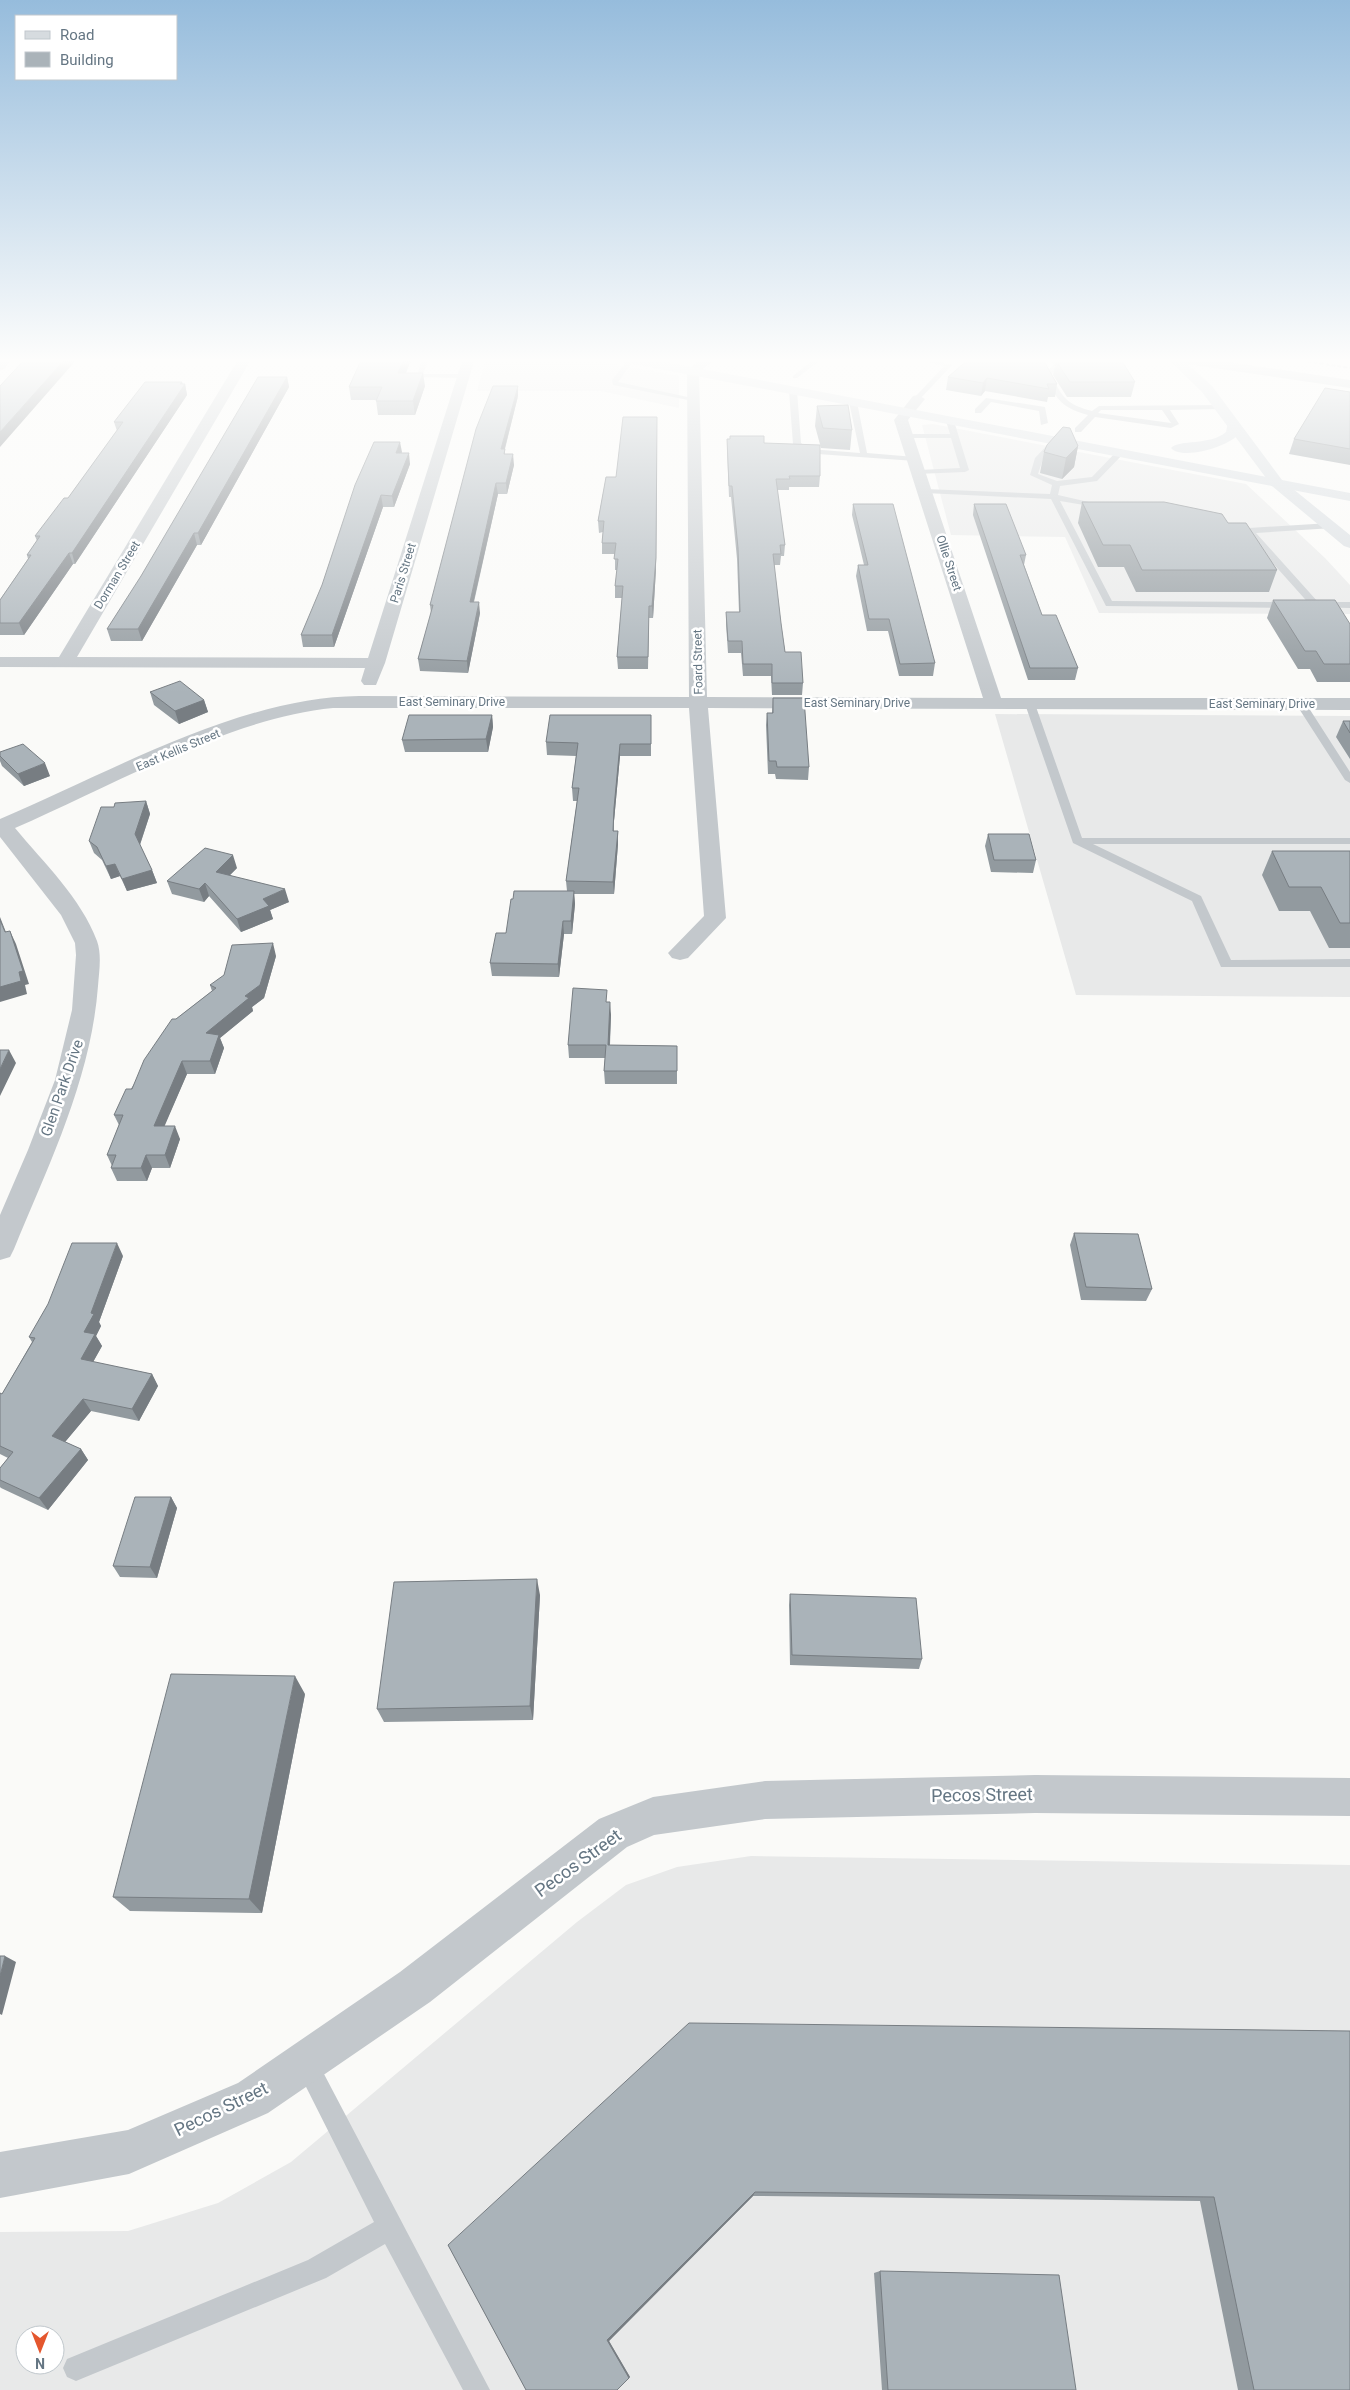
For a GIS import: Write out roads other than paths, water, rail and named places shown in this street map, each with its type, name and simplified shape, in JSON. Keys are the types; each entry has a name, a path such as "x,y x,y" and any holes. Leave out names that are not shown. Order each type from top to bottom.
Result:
{"main road":[{"path":"1207,470 1350,497"},
{"path":"1268,470 1277,483 1350,543"}],"street":[{"name":"Dorman Street","path":"65,662 179,470"},
{"name":"Paris Street","path":"364,702 435,470"},
{"name":"Foard Street","path":"680,954 715,918 698,702 694,470"},
{"name":"Ollie Street","path":"918,470 994,704"},
{"path":"0,662 376,663"},
{"name":"East Seminary Drive","path":"364,702 1350,704"},
{"name":"East Kellis Street","path":"1,827 210,735 294,709 324,704 364,702"},
{"name":"Glen Park Drive","path":"0,1249 49,1129 76,1054 87,998 86,943 75,918 1,827"},
{"name":"Pecos Street","path":"0,2175 129,2152 253,2098 415,1987 613,1833 653,1816 765,1800 1035,1794 1350,1797"}],"lane":[{"path":"1035,470 1034,474 1056,484 1094,479 1103,470"},
{"path":"1056,484 1054,497 1108,604 1350,605"},
{"path":"925,491 1054,497 1113,507"},
{"path":"1220,526 1249,531 1330,526"},
{"path":"1249,531 1315,605"},
{"path":"1030,704 1077,841 1197,899 1226,964 1350,963"},
{"path":"1301,704 1350,780"},
{"path":"1077,841 1350,841"},
{"path":"305,2062 477,2390"},
{"path":"76,2368 317,2269 390,2227"}]}
